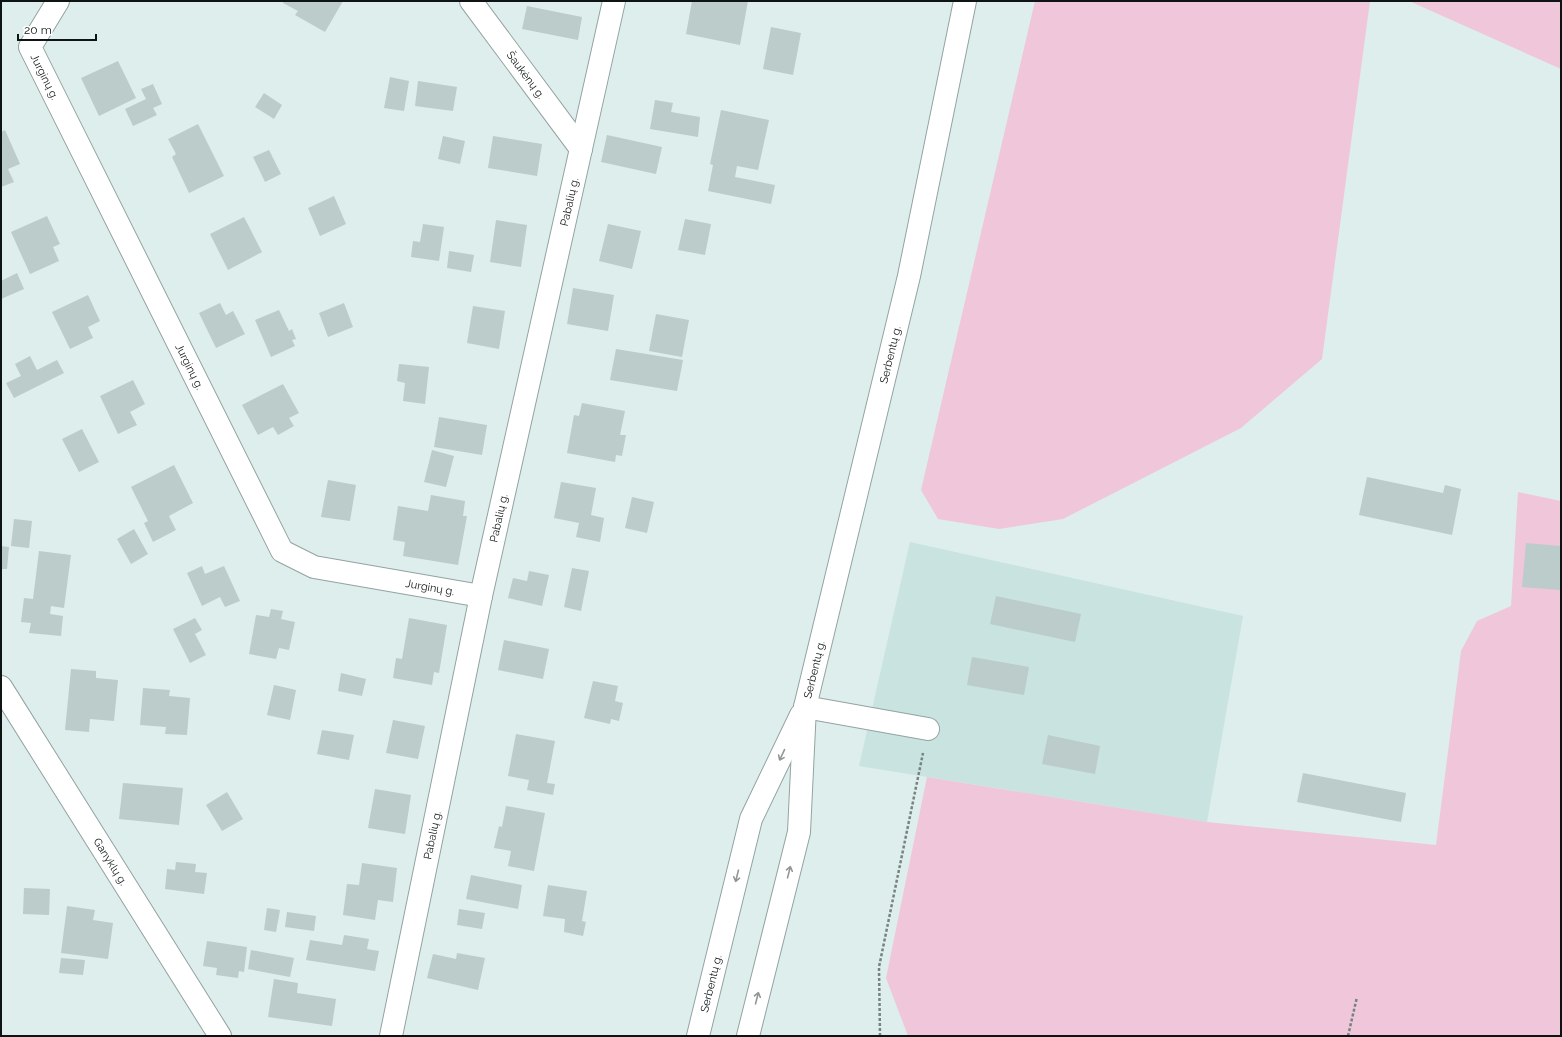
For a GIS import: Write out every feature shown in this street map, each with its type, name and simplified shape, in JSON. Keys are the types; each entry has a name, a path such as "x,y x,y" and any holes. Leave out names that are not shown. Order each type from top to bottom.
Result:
{"street":[{"name":"Jurginų g.","path":"58,1 30,47 282,551 314,567 481,596"},
{"name":"Šaukėnų g.","path":"472,1 580,149"},
{"name":"Pabalių g.","path":"391,1036 481,596 614,1"},
{"name":"Serbentų g.","path":"748,1036 799,832 805,707 909,276 965,1"},
{"name":"Ganyklų g.","path":"1,687 220,1036"},
{"name":"Serbentų g.","path":"698,1036 751,819 805,707"},
{"path":"805,707 928,729"}],"path":[{"path":"880,1036 879,967 928,729"},
{"path":"1348,1036 1357,996"}],"shaded area":[{"path":"1035,1 1370,1 1322,359 1241,428 1063,519 999,529 938,519 921,490"},
{"path":"1409,1 1561,1 1561,69"},
{"path":"1518,492 1561,501 1561,1036 908,1036 886,978 927,777 1207,822 1436,845 1461,651 1477,621 1511,606"},
{"path":"910,542 1243,616 1207,822 859,766"}],"building":[{"path":"284,1 343,1 325,32 295,15 298,11 283,3"},
{"path":"692,1 748,1 740,45 686,34"},
{"path":"527,6 582,17 578,40 522,29"},
{"path":"771,27 801,33 793,75 763,69"},
{"path":"118,61 136,98 99,116 81,78"},
{"path":"390,77 409,81 404,111 384,108"},
{"path":"418,81 457,87 453,111 415,106"},
{"path":"153,84 162,104 153,108 157,115 133,126 125,109 146,99 141,89"},
{"path":"264,93 282,105 274,119 255,107"},
{"path":"655,100 673,103 671,112 700,117 698,137 650,129"},
{"path":"721,110 769,120 758,170 737,166 735,177 775,185 771,204 708,191 713,165 710,164"},
{"path":"198,124 224,176 189,193 172,157 176,154 168,139"},
{"path":"5,130 20,164 8,169 14,182 1,187 1,132"},
{"path":"607,135 662,147 656,174 601,162"},
{"path":"443,136 465,141 460,164 438,159"},
{"path":"493,136 542,144 537,176 488,168"},
{"path":"269,150 281,174 265,182 253,157"},
{"path":"334,196 346,224 320,236 308,208"},
{"path":"47,216 60,244 53,247 59,261 30,274 11,232"},
{"path":"244,217 262,252 228,270 210,234"},
{"path":"685,219 711,224 705,255 678,250"},
{"path":"496,220 527,225 521,267 490,262"},
{"path":"423,224 444,227 439,261 411,257 413,241 420,242"},
{"path":"608,224 641,231 632,269 599,261"},
{"path":"449,251 474,255 471,272 447,268"},
{"path":"17,273 24,289 1,299 1,281"},
{"path":"573,288 614,295 608,331 567,324"},
{"path":"88,295 100,321 88,327 93,338 70,349 52,312"},
{"path":"220,303 226,315 233,311 245,334 216,348 199,313"},
{"path":"344,303 353,327 328,337 319,313"},
{"path":"473,306 505,311 499,349 467,343"},
{"path":"279,310 289,331 292,329 296,339 292,340 295,346 271,357 255,320"},
{"path":"656,314 689,320 682,357 649,351"},
{"path":"616,349 683,360 677,391 610,380"},
{"path":"30,356 37,370 57,360 64,373 14,398 6,383 21,376 15,364"},
{"path":"399,364 429,367 425,404 403,401 405,383 397,381"},
{"path":"133,380 145,404 130,412 137,425 118,434 100,396"},
{"path":"283,384 299,413 289,418 294,426 278,435 273,427 258,435 242,405"},
{"path":"582,403 625,411 620,435 626,435 622,456 616,455 615,462 567,453 574,415 579,416"},
{"path":"439,417 487,425 482,455 434,447"},
{"path":"82,429 99,462 79,472 62,439"},
{"path":"432,450 454,456 446,487 424,482"},
{"path":"174,465 193,503 169,516 176,530 153,542 144,523 148,521 131,487"},
{"path":"1367,477 1443,493 1445,485 1461,489 1452,535 1359,515"},
{"path":"328,480 356,485 350,521 321,517"},
{"path":"561,482 596,488 591,515 604,518 600,542 576,537 579,523 554,518"},
{"path":"431,495 465,501 463,516 467,516 458,565 403,556 405,542 393,540 398,506 428,511"},
{"path":"632,497 654,502 647,533 625,528"},
{"path":"14,519 32,521 29,548 11,546"},
{"path":"134,529 148,554 131,564 117,539"},
{"path":"1526,543 1561,546 1561,590 1522,587"},
{"path":"1,546 9,547 7,569 1,569"},
{"path":"39,551 71,555 64,608 51,606 50,614 63,616 61,636 29,633 31,623 21,622 24,598 33,599"},
{"path":"202,566 205,574 224,566 240,601 225,607 220,597 202,606 187,573"},
{"path":"572,568 589,571 581,611 564,607"},
{"path":"529,571 549,575 542,606 508,598 513,578 527,581"},
{"path":"996,596 1081,614 1075,642 990,624"},
{"path":"271,609 283,611 281,619 295,622 289,650 279,648 276,659 249,654 256,615 269,617"},
{"path":"195,618 202,630 195,634 206,655 190,663 173,629"},
{"path":"409,618 447,625 439,673 434,672 432,685 393,678 396,658 402,659"},
{"path":"504,640 549,649 543,679 498,670"},
{"path":"972,657 1029,667 1024,695 967,685"},
{"path":"71,669 96,671 96,678 118,680 114,721 90,719 89,732 65,730"},
{"path":"341,673 366,679 362,696 338,691"},
{"path":"593,681 618,686 615,701 623,703 619,721 611,719 610,724 584,718"},
{"path":"274,685 296,690 290,720 267,715"},
{"path":"143,688 170,690 169,696 190,698 187,735 165,734 166,727 140,725"},
{"path":"393,720 425,726 418,759 386,753"},
{"path":"322,730 354,735 349,760 317,754"},
{"path":"516,734 555,741 547,783 555,784 553,795 527,790 529,780 508,776"},
{"path":"1048,735 1100,746 1095,774 1042,764"},
{"path":"1303,773 1406,793 1401,822 1297,802"},
{"path":"123,783 183,788 179,825 119,819"},
{"path":"375,789 411,795 405,834 368,828"},
{"path":"227,792 243,819 222,831 206,805"},
{"path":"506,806 545,813 534,871 508,866 511,851 494,848 499,826 502,827"},
{"path":"176,862 196,864 195,872 207,873 204,894 165,889 167,869 175,870"},
{"path":"362,863 397,868 393,902 378,900 375,920 343,915 347,884 359,885"},
{"path":"471,875 522,885 518,909 466,899"},
{"path":"548,885 587,891 582,921 586,922 583,936 564,932 565,919 543,916"},
{"path":"24,888 50,889 49,915 23,914"},
{"path":"67,906 95,910 93,920 113,923 108,959 61,953"},
{"path":"267,908 280,910 276,932 264,930"},
{"path":"459,909 485,913 482,929 457,925"},
{"path":"287,912 316,916 314,931 285,927"},
{"path":"344,935 369,939 367,949 379,951 375,971 306,960 310,940 342,945"},
{"path":"207,941 247,947 244,972 239,971 238,978 216,975 217,968 203,966"},
{"path":"251,950 294,958 290,977 248,969"},
{"path":"457,953 485,958 478,990 427,978 433,954 456,959"},
{"path":"61,958 85,960 83,975 59,973"},
{"path":"274,979 298,983 297,993 336,999 332,1026 268,1017"}]}
